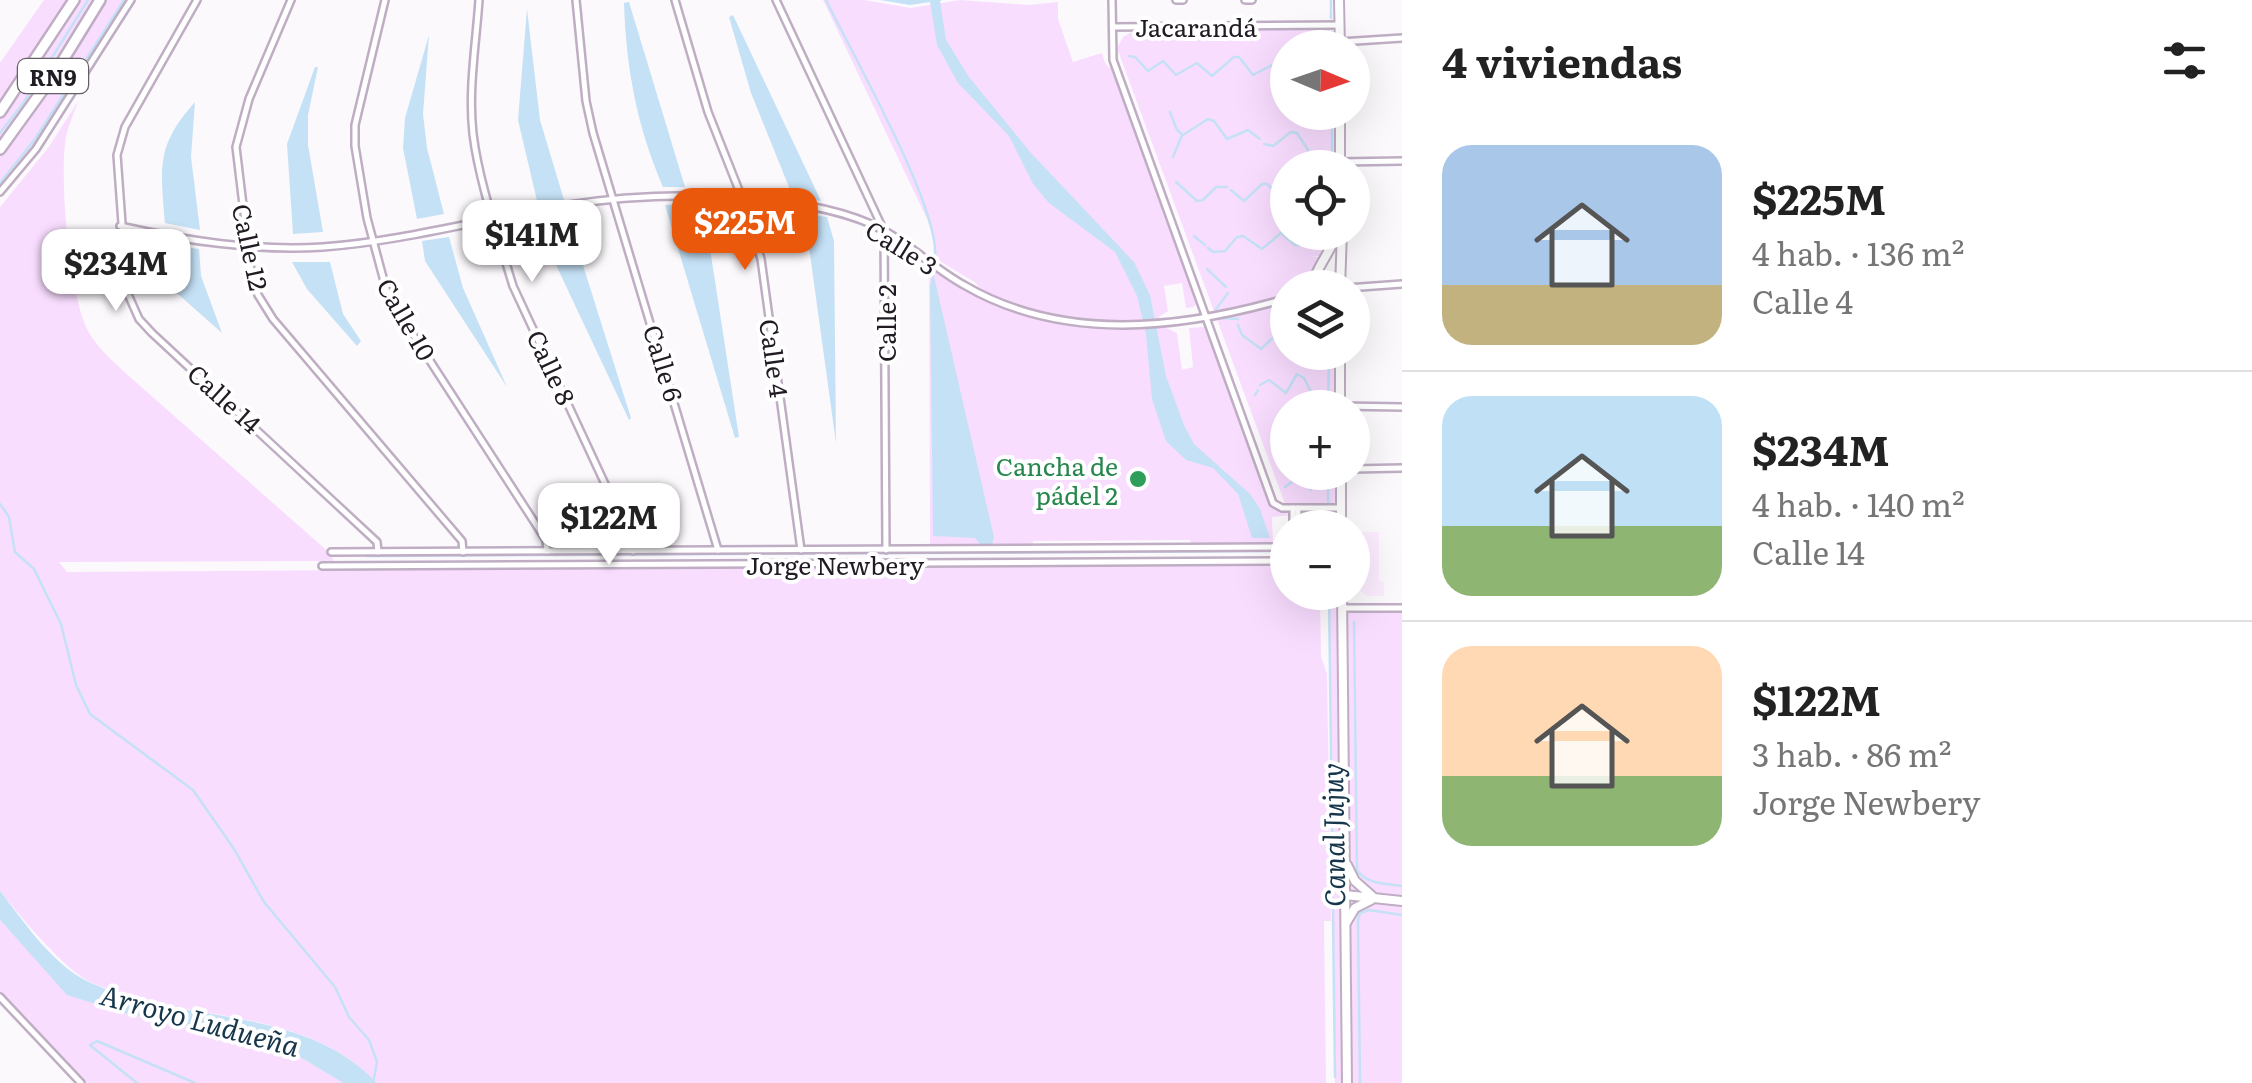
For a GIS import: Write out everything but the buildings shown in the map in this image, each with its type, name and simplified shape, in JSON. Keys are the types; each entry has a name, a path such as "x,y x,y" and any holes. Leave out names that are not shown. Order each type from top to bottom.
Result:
{"highway":[{"name":"RN9","path":"0,112 74,0"},
{"name":"RN9","path":"0,149 57,70 100,0"}],"main road":[{"path":"1339,0 1340,30"},
{"path":"1341,490 1341,508"},
{"path":"1342,610 1347,1083"},
{"path":"1344,861 1355,880 1376,898"},
{"path":"1345,895 1402,900"},
{"path":"1345,924 1359,904 1376,898"}],"street":[{"path":"0,192 36,149 131,0"},
{"name":"Calle 14","path":"197,0 120,140 116,170 126,292 139,319 377,542 378,552"},
{"name":"Calle 12","path":"291,0 240,126 238,170 250,272 273,319 462,541 464,552"},
{"name":"Calle 10","path":"385,0 355,125 359,178 388,296 546,540 547,551"},
{"name":"Calle 8","path":"478,0 472,113 474,138 494,220 514,286 631,540 632,551"},
{"name":"Calle 6","path":"576,0 586,101 718,550"},
{"name":"Calle 4","path":"675,0 708,112 761,259 801,550"},
{"name":"Calle 2","path":"776,0 884,230 886,550"},
{"path":"1112,0 1112,60 1276,506 1341,508"},
{"name":"Jacarandá","path":"1112,27 1340,25"},
{"path":"1370,42 1402,38"},
{"path":"1370,163 1402,161"},
{"name":"Calle 3","path":"120,226 195,242 306,247 372,241 615,200 677,196 742,198 828,211 884,230 961,284 1023,312 1087,324 1142,324 1183,320 1270,302"},
{"path":"1370,285 1402,284"},
{"path":"1370,407 1402,407"},
{"path":"1370,469 1402,468"},
{"path":"331,552 1270,548"},
{"name":"Jorge Newbery","path":"322,566 1270,562"},
{"path":"1370,608 1402,608"},
{"path":"0,996 82,1083"}],"shaded area":[{"path":"44,0 131,0 36,149 0,192 0,63"},
{"path":"823,0 864,0 911,8 960,0 1029,5 1058,2 1058,19 1073,62 1102,53 1105,63 1116,74 1198,301 1194,307 1186,308 1182,283 1164,286 1168,311 1159,317 1160,325 1177,333 1182,370 1193,367 1189,328 1209,330 1275,510 1270,510 1270,544 1191,545 1190,540 930,545 929,266 985,298 976,283 933,257 935,243"},
{"path":"1325,28 1329,30 1270,30 1270,130 1336,130 1337,150 1270,150 1270,250 1329,250 1327,255 1310,257 1325,257 1316,270 1270,270 1270,370 1337,370 1337,390 1270,390 1270,463 1117,48 1123,37 1135,30"},
{"path":"79,100 66,137 64,179 71,264 88,331 113,361 332,555 333,561 59,562 67,572 1270,564 1270,610 1320,610 1321,656 1327,674 1331,921 1324,921 1326,1083 377,1083 347,1058 278,1027 127,996 81,977 0,891 0,207 48,148"},
{"path":"1280,490 1336,490 1336,500 1331,505 1285,504"},
{"path":"1370,532 1379,532 1379,581 1384,582 1384,596 1370,596"},
{"path":"1402,608 1402,1083 1335,1083 1329,610"},
{"path":"0,920 68,995 127,1014 300,1057 343,1083 85,1083 0,992"}],"water":[{"path":"880,0 943,0 940,1 946,40 969,77 1031,153 1134,262 1150,295 1166,376 1184,425 1194,444 1250,494 1270,538 1252,538 1238,494 1213,468 1186,460 1166,441 1152,399 1146,334 1137,296 1115,252 1049,203 1033,184 1009,136 958,83 937,45 930,2 910,5"},
{"path":"629,2 685,187 663,187 646,142 627,51 624,3"},
{"path":"527,9 540,120 564,200 538,205 518,120"},
{"path":"733,15 821,201 793,197 751,93 729,17"},
{"path":"429,35 423,114 427,148 444,214 417,219 403,148 405,118"},
{"path":"315,67 308,145 323,232 293,234 287,144"},
{"path":"195,102 191,157 200,230 165,223 162,187 167,145"},
{"path":"692,204 711,255 739,437 735,438 665,205"},
{"path":"566,211 629,420 557,267 540,216"},
{"path":"799,213 827,217 834,241 836,443 808,240"},
{"path":"449,237 463,288 507,387 425,261 422,241"},
{"path":"166,244 199,249 201,276 222,333 170,287"},
{"path":"292,262 330,262 343,314 361,341 357,346 307,289"},
{"path":"933,272 994,537 992,545 980,544 975,538 933,536"},
{"name":"Arroyo Ludueña","path":"0,891 52,955 91,983 126,996 240,1019 314,1040 347,1058 377,1083 343,1083 300,1057 67,995 0,920"}],"waterway":[{"path":"0,133 88,0"},
{"path":"0,183 35,139 124,0"},
{"path":"826,0 909,167 933,234 935,257"},
{"name":"Canal Jujuy","path":"1331,0 1331,18"},
{"path":"1129,56 1148,71 1163,61 1176,75 1197,63 1212,76 1234,57 1239,57 1253,75 1270,66"},
{"path":"1170,112 1183,135 1208,119 1227,139 1248,130 1260,139"},
{"name":"Canal Jujuy","path":"1332,130 1332,150"},
{"path":"1264,144 1273,146 1291,132 1297,133 1308,150"},
{"path":"1173,157 1182,135"},
{"path":"1176,182 1197,201 1216,187 1227,187"},
{"path":"1231,190 1244,201 1262,184 1270,187"},
{"path":"1194,236 1205,245"},
{"path":"1208,248 1213,252 1225,251 1237,237 1243,236 1262,249 1270,242"},
{"path":"1207,269 1226,287"},
{"path":"1216,309 1228,293"},
{"path":"1220,318 1238,319"},
{"path":"1238,325 1242,335 1261,349 1270,341"},
{"name":"Canal Jujuy","path":"1328,390 1329,370"},
{"path":"1288,390 1297,374 1310,390"},
{"path":"1260,385 1269,380 1282,390"},
{"path":"1255,395 1258,390"},
{"name":"Canal Jujuy","path":"1328,490 1328,504"},
{"path":"0,504 9,517 15,552 34,569 61,624 76,685 90,714 193,790 234,849 264,902 335,987 349,1017 369,1040 377,1062 373,1083"},
{"path":"367,556 1270,551"},
{"name":"Canal Jujuy","path":"1329,610 1335,1077"},
{"path":"1354,622 1357,870 1371,881 1402,886"},
{"path":"1360,1083 1358,920 1360,913 1369,910 1402,915"},
{"path":"90,1045 97,1041 195,1083"},
{"path":"91,1046 137,1083"}],"place":[{"name":"Cancha de pádel 2","path":"1138,479"}]}
